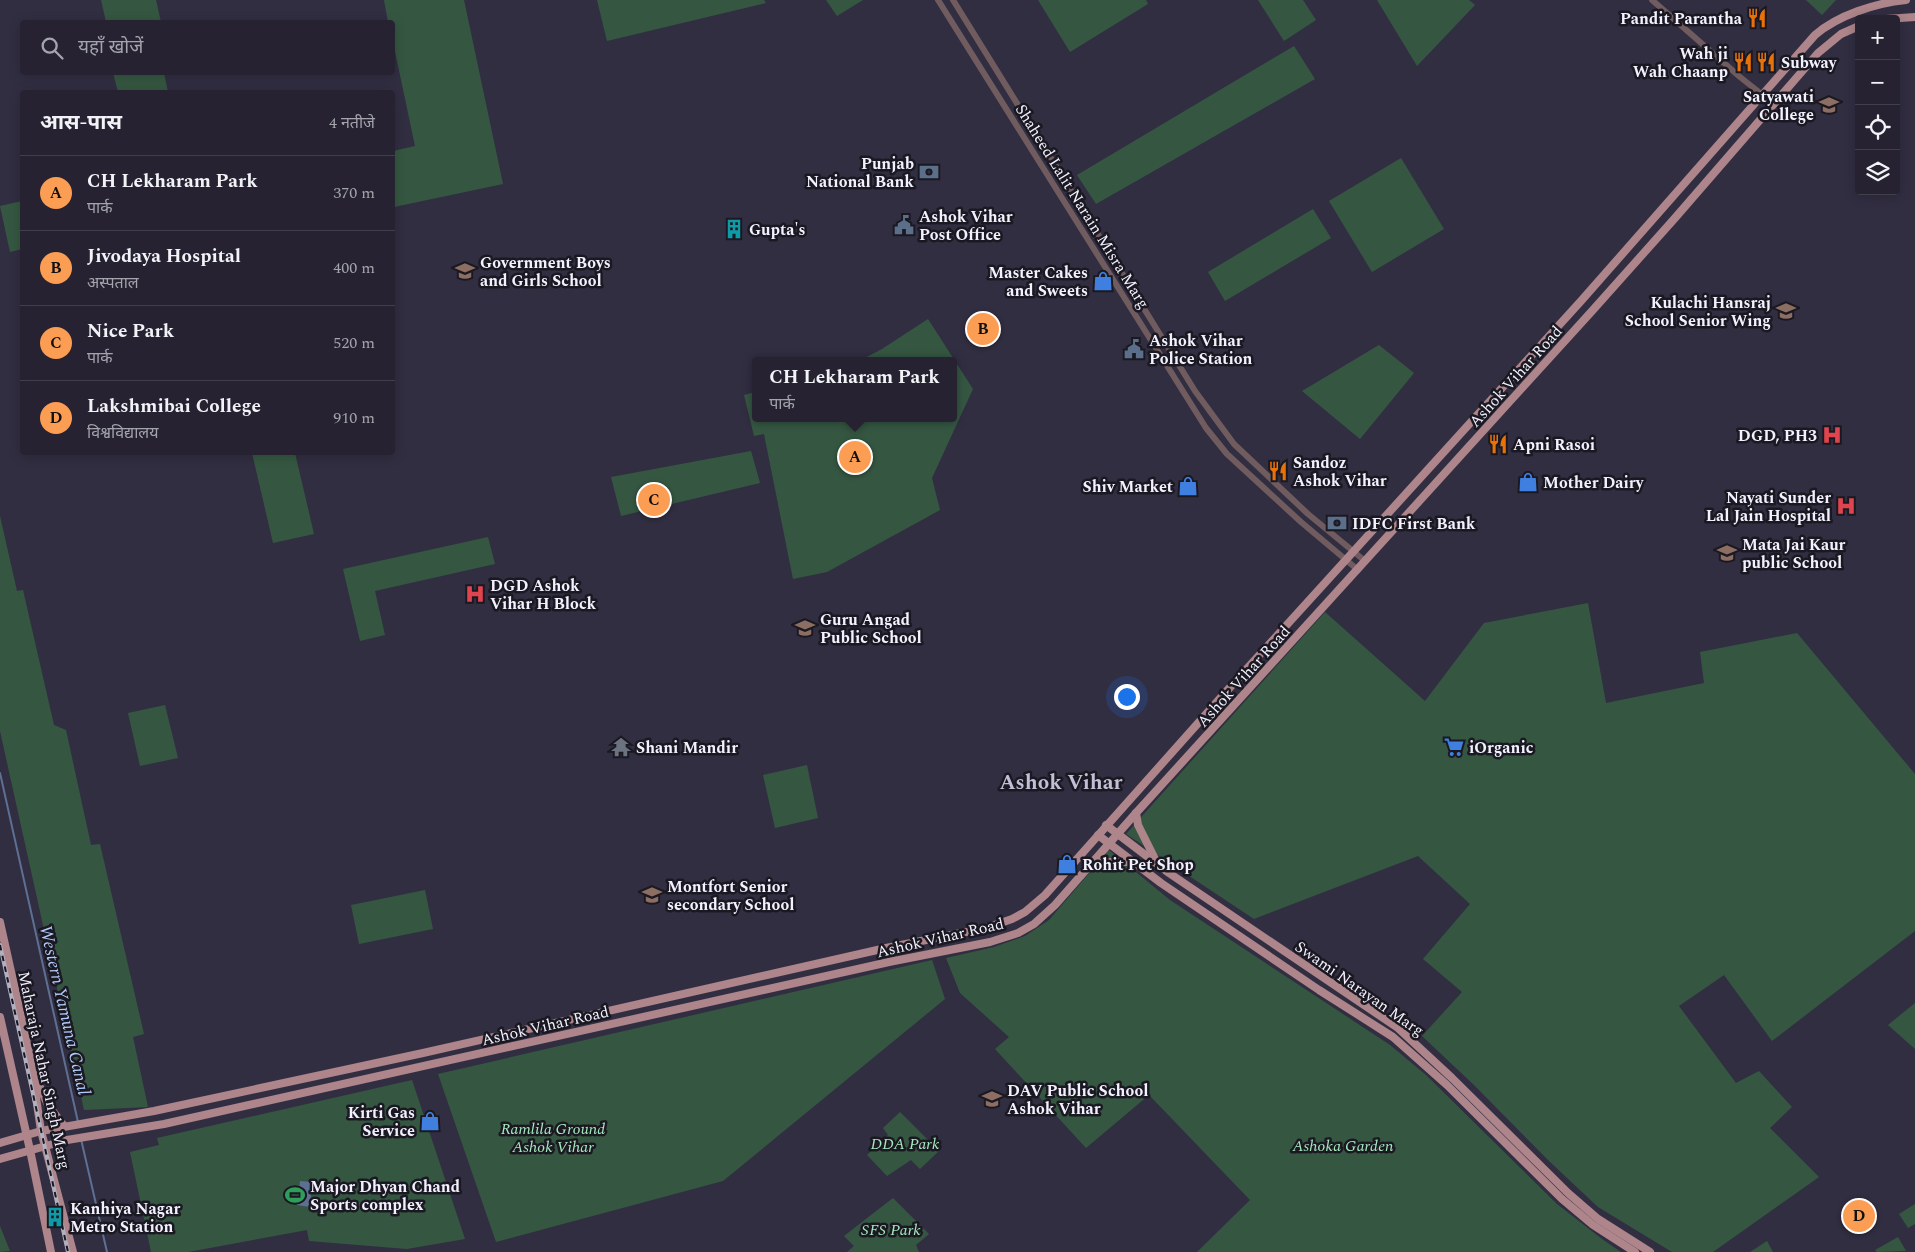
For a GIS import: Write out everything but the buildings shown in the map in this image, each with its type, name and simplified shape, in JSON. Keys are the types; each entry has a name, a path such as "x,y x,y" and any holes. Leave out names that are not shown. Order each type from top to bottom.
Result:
{"main road":[{"name":"Ashok Vihar Road","path":"0,1143 41,1131 154,1111 368,1065 867,952 986,928 1012,919 1025,912 1045,895 1106,825 1581,301 1815,35 1850,14 1883,4 1906,0"},
{"path":"1900,18 1915,17"},
{"name":"Ashok Vihar Road","path":"0,1159 67,1140 164,1124 889,962 990,942 1018,933 1034,924 1056,905 1117,834 1605,296 1825,46 1841,34 1855,28"},
{"path":"1136,813 1138,826 1160,866"},
{"name":"Swami Narayan Marg","path":"1106,825 1160,866 1398,1028 1452,1078 1568,1193 1598,1218 1650,1252"},
{"name":"Swami Narayan Marg","path":"1098,835 1161,883 1319,990 1393,1037 1447,1085 1562,1199 1593,1225 1635,1252"},
{"path":"1092,862 1134,863"},
{"name":"Maharaja Nahar Singh Marg","path":"0,922 30,1057 44,1146 73,1252"},
{"name":"Maharaja Nahar Singh Marg","path":"0,1016 27,1135 50,1252"},
{"path":"31,1068 48,1105 64,1126"}],"street":[{"name":"Shaheed Lalit Narain Misra Marg","path":"938,0 1204,424 1232,458 1358,570"},
{"name":"Shaheed Lalit Narain Misra Marg","path":"953,0 1195,390 1234,444 1308,514 1365,561"},
{"path":"1652,0 1774,104"}],"green space":[{"path":"101,0 156,0 161,20 106,20"},
{"path":"384,0 464,0 503,184 395,207 395,151 415,146 395,51 395,20 388,20"},
{"path":"597,0 764,0 766,3 607,41"},
{"path":"826,0 863,0 837,16"},
{"path":"1038,0 1146,0 1148,4 1070,52"},
{"path":"1258,0 1303,0 1316,20 1284,41"},
{"path":"1377,0 1469,0 1475,5 1417,66"},
{"path":"1806,0 1836,0 1822,15"},
{"path":"1294,46 1315,79 1096,204 1077,175"},
{"path":"114,75 164,75 168,90 117,90"},
{"path":"1401,158 1444,229 1372,272 1329,201"},
{"path":"20,201 20,250 10,252 0,206"},
{"path":"1313,209 1331,238 1225,301 1208,272"},
{"path":"928,319 952,357 867,357"},
{"path":"1379,345 1414,373 1360,439 1302,391"},
{"path":"957,364 973,389 932,478 940,510 827,572 793,579 764,434 754,436 744,395 752,393 752,422 957,422"},
{"path":"751,451 760,483 621,516 611,477"},
{"path":"252,455 295,455 314,534 273,543"},
{"path":"0,516 17,591 23,590 54,725 66,730 91,845 100,844 144,1034 133,1037 148,1107 84,1110 0,731"},
{"path":"488,537 495,564 375,591 385,635 360,641 343,569"},
{"path":"1588,603 1606,703 1704,683 1700,652 1797,633 1915,774 1915,931 1772,1041 1724,975 1679,1006 1736,1083 1759,1071 1792,1107 1770,1128 1819,1177 1713,1252 1672,1252 1598,1207 1422,1036 1462,992 1423,959 1470,904 1418,856 1254,919 1126,834 1325,612 1425,701 1484,623"},
{"path":"165,705 178,758 140,766 128,713"},
{"path":"807,765 818,818 775,828 763,775"},
{"name":"Ashoka Garden","path":"1109,850 1170,900 1390,1045 1426,1075 1557,1204 1621,1252 1197,1252 1250,1200 1149,1095 1086,1148 995,1049 1009,1037 960,993 946,958 994,947 1025,936 1049,920"},
{"path":"425,890 433,929 359,944 351,905"},
{"name":"Ramlila Ground Ashok Vihar","path":"932,960 945,999 723,1181 496,1242 438,1074"},
{"path":"1915,1003 1915,1049 1888,1025"},
{"name":"Major Dhyan Chand Sports complex","path":"412,1080 465,1239 407,1249 309,1241 307,1230 188,1252 151,1252 130,1152 159,1145 157,1138"},
{"name":"DDA Park","path":"900,1112 939,1151 920,1169 911,1160 887,1176 867,1155 888,1135 883,1128"},
{"name":"SFS Park","path":"893,1198 929,1234 916,1245 919,1252 847,1252 854,1246 844,1236"},
{"path":"1915,1204 1915,1224 1908,1228 1899,1214"},
{"path":"0,1226 10,1251 0,1252"},
{"path":"1898,1237 1906,1251 1877,1252 1875,1250"},
{"path":"1767,1241 1773,1252 1750,1252"}],"water":[{"path":"300,1181 312,1182 310,1207 297,1205"}],"waterway":[{"name":"Western Yamuna Canal","path":"0,773 78,1122"},
{"name":"Western Yamuna Canal","path":"81,1139 107,1252"}],"railway":[{"path":"0,945 68,1252"}],"place":[{"name":"Pandit Parantha","path":"1757,18"},
{"name":"Wah ji Wah Chaanp","path":"1743,62"},
{"name":"Subway","path":"1766,62"},
{"name":"Satyawati College","path":"1829,105"},
{"name":"Punjab National Bank","path":"929,172"},
{"name":"Ashok Vihar Post Office","path":"904,225"},
{"name":"Gupta's","path":"734,229"},
{"name":"Government Boys and Girls School","path":"465,271"},
{"name":"Master Cakes and Sweets","path":"1103,281"},
{"name":"Kulachi Hansraj School Senior Wing","path":"1786,311"},
{"name":"Jivodaya Hospital","path":"983,329"},
{"name":"Ashok Vihar Police Station","path":"1134,349"},
{"name":"DGD, PH3","path":"1832,435"},
{"name":"Apni Rasoi","path":"1498,444"},
{"name":"CH Lekharam Park","path":"855,457"},
{"name":"Sandoz Ashok Vihar","path":"1278,471"},
{"name":"Mother Dairy","path":"1528,482"},
{"name":"Shiv Market","path":"1188,486"},
{"name":"Nice Park","path":"654,500"},
{"name":"Nayati Sunder Lal Jain Hospital","path":"1846,506"},
{"name":"IDFC First Bank","path":"1337,523"},
{"name":"Mata Jai Kaur public School","path":"1727,553"},
{"name":"DGD Ashok Vihar H Block","path":"475,594"},
{"name":"Guru Angad Public School","path":"805,628"},
{"name":"Shani Mandir","path":"621,747"},
{"name":"iOrganic","path":"1454,747"},
{"name":"Rohit Pet Shop","path":"1067,864"},
{"name":"Montfort Senior secondary School","path":"652,895"},
{"name":"DAV Public School Ashok Vihar","path":"992,1099"},
{"name":"Kirti Gas Service","path":"430,1121"},
{"name":"Major Dhyan Chand Sports complex","path":"295,1195"},
{"name":"Lakshmibai College","path":"1859,1216"},
{"name":"Kanhiya Nagar Metro Station","path":"55,1217"}],"district":[{"name":"Ashok Vihar","path":"1061,782"}]}
